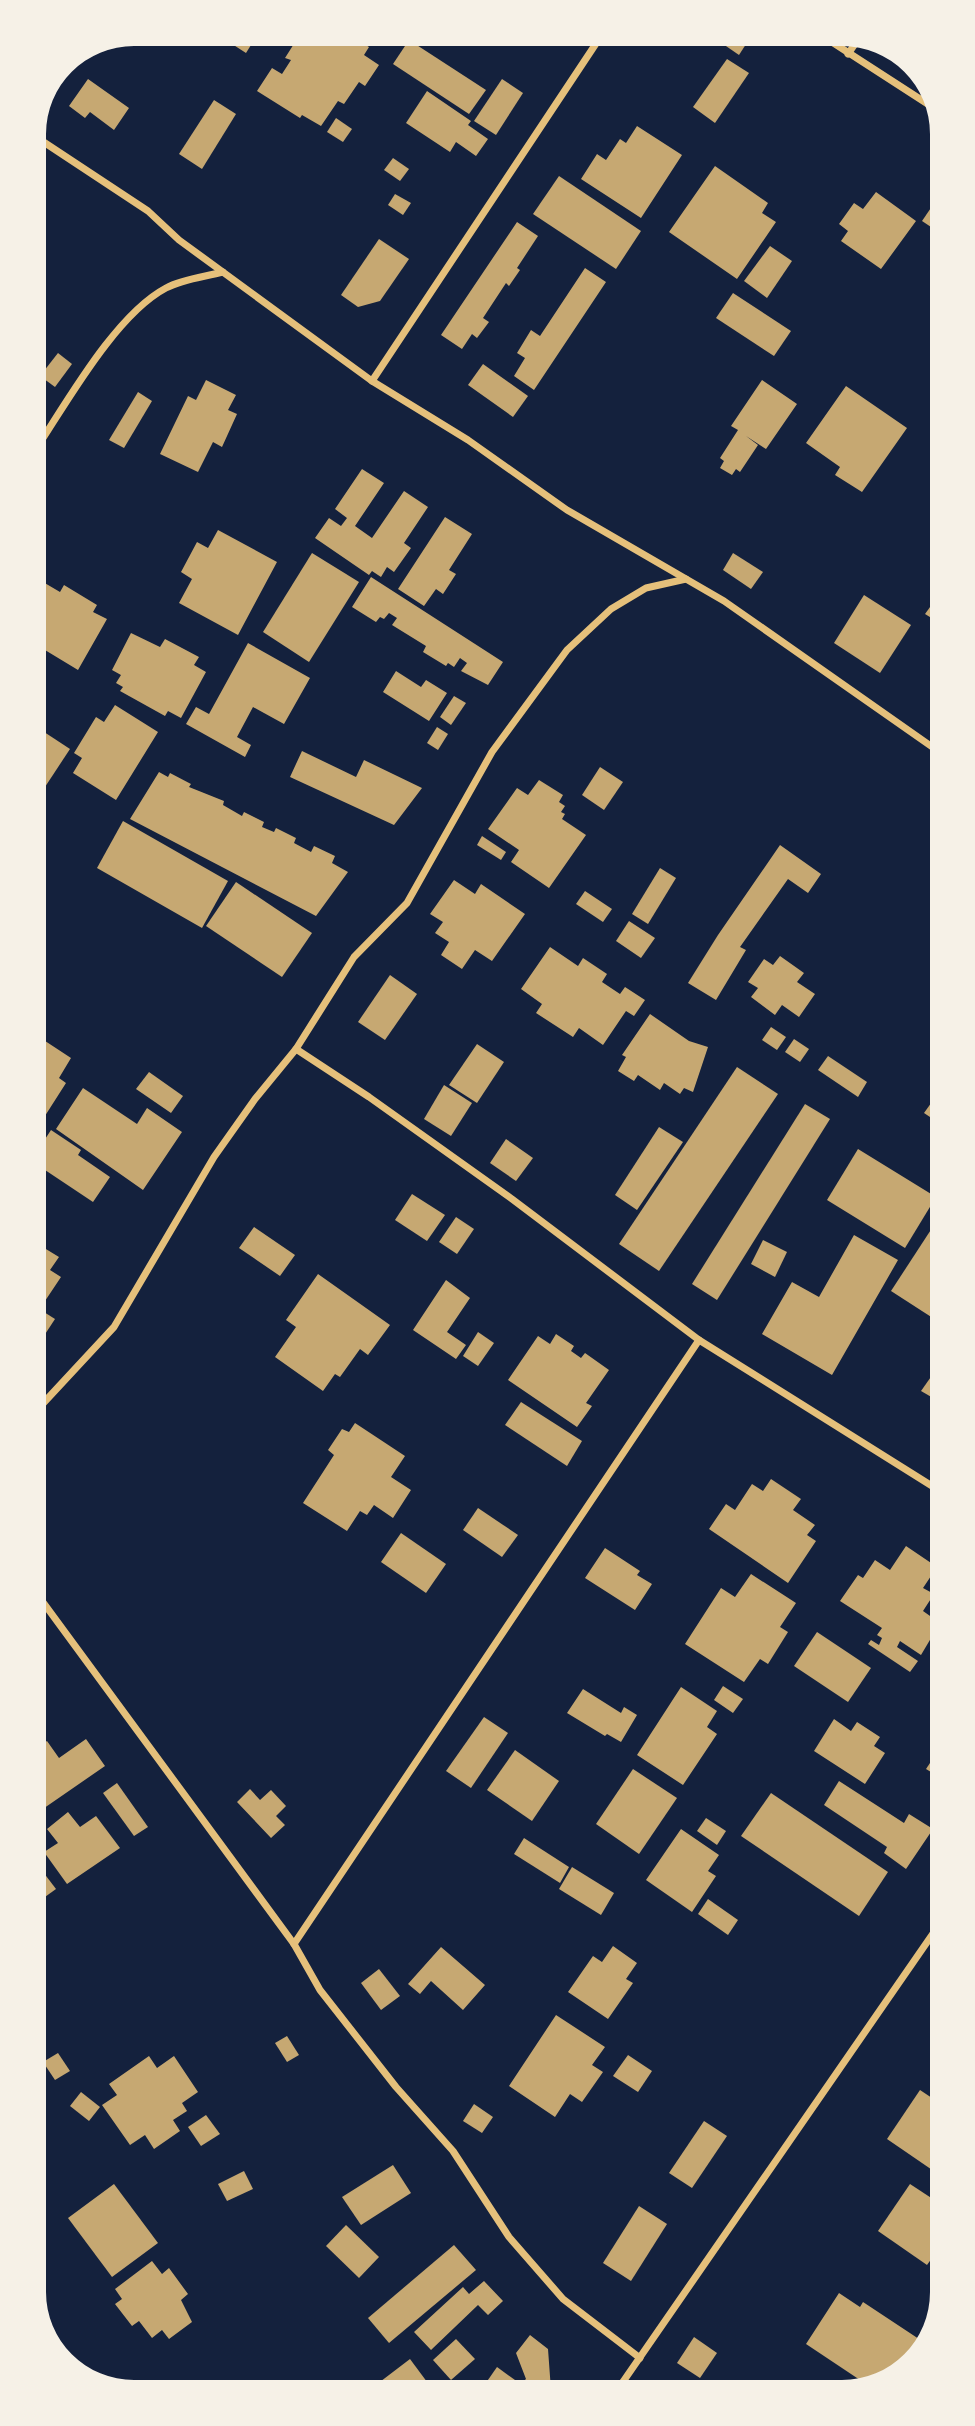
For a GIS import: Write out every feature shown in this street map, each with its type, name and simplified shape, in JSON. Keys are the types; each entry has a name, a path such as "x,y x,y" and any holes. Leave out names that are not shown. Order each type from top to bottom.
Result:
{"street":[{"path":"372,381 595,46"},
{"path":"837,46 923,101"},
{"path":"848,54 853,47"},
{"path":"46,144 148,211 179,240 372,381 468,440 567,510 687,578 930,745"},
{"path":"46,435 107,345 146,302 179,282 223,272"},
{"path":"45,1401 114,1326 214,1157 255,1099 296,1049 354,957 407,903 492,752 566,650 611,609 646,588 687,578"},
{"path":"296,1049 369,1097 512,1199 699,1340 930,1485"},
{"path":"294,1944 699,1340"},
{"path":"45,1605 294,1944 320,1990 396,2087 453,2151 509,2236 563,2300 640,2358"},
{"path":"624,2380 930,1938"}],"building":[{"path":"234,45 251,45 246,53"},
{"path":"293,45 366,45 369,47 364,55 379,65 365,86 359,82 344,104 338,101 321,126 302,115 300,118 257,91 272,68 282,74 291,60 285,58"},
{"path":"405,45 417,45 486,90 469,114 393,64"},
{"path":"726,46 745,46 739,55"},
{"path":"727,59 749,73 715,123 693,107"},
{"path":"88,79 129,108 114,130 90,112 85,118 69,106"},
{"path":"502,79 523,93 496,135 474,121"},
{"path":"427,91 471,121 468,125 488,139 476,156 456,142 450,152 406,123"},
{"path":"214,100 236,114 202,169 179,154"},
{"path":"336,118 352,129 343,142 327,132"},
{"path":"637,126 682,155 641,218 581,179 597,154 606,160 620,139 626,143"},
{"path":"393,158 409,169 400,181 384,170"},
{"path":"715,166 768,203 762,213 776,222 737,279 669,232"},
{"path":"559,176 641,231 616,269 533,214"},
{"path":"876,192 916,221 881,269 841,241 848,231 839,224 854,203 863,209"},
{"path":"395,194 411,203 403,215 388,205"},
{"path":"930,209 930,226 922,221"},
{"path":"517,222 538,236 517,268 520,270 509,286 506,283 483,318 489,322 477,338 472,334 462,349 441,335"},
{"path":"379,239 409,259 380,301 358,307 341,295"},
{"path":"770,246 792,261 767,298 744,281"},
{"path":"585,268 606,282 534,390 514,376 525,358 517,353 531,330 540,336"},
{"path":"733,293 791,331 774,356 716,318"},
{"path":"58,353 72,364 55,387 46,380 46,368"},
{"path":"483,364 528,396 513,417 468,385"},
{"path":"206,380 236,395 228,410 237,414 222,447 213,442 198,472 160,454 188,396 196,400"},
{"path":"762,380 797,404 766,449 746,436 758,445 740,472 736,469 732,475 720,468 724,461 720,458 738,430 731,426"},
{"path":"846,386 907,428 862,492 835,475 840,467 806,443"},
{"path":"138,392 152,401 124,448 109,440"},
{"path":"362,469 384,483 355,526 372,538 404,491 428,507 404,543 411,548 394,572 387,567 381,577 372,571 369,575 315,538 329,518 341,526 347,518 335,509"},
{"path":"445,517 472,534 449,570 456,574 443,594 436,589 424,606 398,589"},
{"path":"218,530 277,562 238,635 179,603 192,579 181,572 197,542 208,548"},
{"path":"312,553 359,582 309,662 263,632"},
{"path":"733,553 763,572 751,589 723,570"},
{"path":"371,577 503,662 488,685 461,671 467,663 460,658 454,667 448,663 446,666 423,652 426,646 392,625 397,618 389,613 376,622 352,607"},
{"path":"46,584 60,592 64,585 97,605 93,612 107,619 78,670 46,651"},
{"path":"864,595 911,625 880,673 834,643"},
{"path":"131,633 160,647 165,639 199,657 194,665 206,672 181,718 168,711 165,716 120,691 123,687 116,683 121,675 112,670"},
{"path":"248,643 310,678 284,724 253,707 237,737 251,745 245,757 186,724 196,707 209,714"},
{"path":"396,671 421,687 426,680 447,693 429,721 383,692"},
{"path":"454,696 466,703 451,725 440,717"},
{"path":"115,705 158,732 116,800 73,773 82,758 74,753 96,717 104,722"},
{"path":"437,727 448,734 438,750 427,743"},
{"path":"46,733 70,749 46,786"},
{"path":"302,751 356,777 364,760 422,788 394,825 290,777"},
{"path":"600,767 623,782 604,810 582,795"},
{"path":"159,772 168,777 170,773 191,784 189,787 224,801 223,805 242,816 244,812 264,822 262,827 274,832 276,828 296,838 294,843 311,852 314,846 335,856 332,863 348,872 316,916 130,819"},
{"path":"539,780 563,795 559,802 565,806 561,812 565,814 562,819 586,835 549,888 511,862 519,850 488,829 517,788 528,795"},
{"path":"123,821 228,881 202,928 97,868"},
{"path":"482,836 506,852 501,860 477,845"},
{"path":"780,845 821,874 808,893 788,879 740,947 746,950 716,1000 688,983"},
{"path":"660,868 676,878 648,924 632,914"},
{"path":"454,880 475,894 481,884 525,914 492,961 475,950 462,969 441,955 449,942 435,933 443,922 430,914"},
{"path":"236,882 312,933 282,977 206,926"},
{"path":"585,891 612,909 603,922 576,904"},
{"path":"629,921 655,938 641,958 616,941"},
{"path":"550,947 578,966 583,958 607,974 602,982 620,994 625,987 645,1000 634,1016 626,1011 603,1045 579,1028 573,1037 536,1013 542,1004 521,989"},
{"path":"780,956 804,973 797,982 815,994 799,1017 782,1005 775,1015 751,997 758,988 748,982 764,959 773,965"},
{"path":"390,975 417,994 385,1040 358,1022"},
{"path":"650,1014 689,1041 708,1047 693,1092 684,1088 680,1094 664,1083 660,1090 638,1075 634,1081 618,1071 626,1057 622,1055"},
{"path":"771,1027 786,1037 777,1050 762,1040"},
{"path":"794,1039 809,1049 800,1062 785,1052"},
{"path":"46,1041 71,1058 59,1078 66,1083 46,1115"},
{"path":"477,1044 504,1062 477,1103 449,1085"},
{"path":"828,1056 867,1082 858,1097 818,1070"},
{"path":"737,1067 778,1094 659,1271 619,1244"},
{"path":"149,1072 183,1096 171,1113 136,1089"},
{"path":"444,1085 472,1103 451,1136 424,1119"},
{"path":"83,1088 137,1124 147,1108 182,1132 143,1190 56,1129"},
{"path":"805,1104 830,1119 717,1300 692,1284"},
{"path":"930,1105 930,1117 924,1113"},
{"path":"659,1127 683,1142 637,1210 615,1195"},
{"path":"51,1130 81,1150 78,1155 110,1177 93,1202 46,1170 46,1138"},
{"path":"506,1139 533,1158 516,1181 490,1163"},
{"path":"858,1149 930,1193 930,1207 905,1248 827,1200"},
{"path":"412,1194 445,1215 427,1241 395,1220"},
{"path":"456,1217 474,1229 457,1254 439,1242"},
{"path":"254,1227 295,1255 280,1276 239,1248"},
{"path":"930,1231 930,1316 891,1291"},
{"path":"854,1235 898,1260 832,1375 762,1334 792,1282 819,1297"},
{"path":"763,1240 787,1252 775,1277 751,1264"},
{"path":"45,1249 59,1257 50,1270 61,1277 45,1300"},
{"path":"318,1274 390,1325 368,1355 360,1349 340,1377 335,1374 323,1391 275,1357 296,1327 286,1320"},
{"path":"446,1280 470,1298 447,1332 466,1345 456,1359 413,1330"},
{"path":"45,1313 55,1319 45,1334"},
{"path":"478,1332 494,1343 478,1366 463,1356"},
{"path":"556,1334 574,1346 571,1351 581,1358 585,1353 609,1370 586,1403 592,1406 577,1427 508,1380 538,1336 550,1344"},
{"path":"930,1378 930,1396 921,1391"},
{"path":"521,1402 582,1441 567,1466 505,1425"},
{"path":"355,1423 405,1456 391,1477 411,1490 393,1518 374,1505 367,1515 360,1511 347,1531 303,1503 334,1455 328,1450 342,1429 349,1432"},
{"path":"771,1479 801,1499 793,1510 815,1525 807,1535 816,1541 788,1583 709,1529 726,1504 735,1510 752,1484 763,1491"},
{"path":"478,1508 518,1535 502,1557 463,1530"},
{"path":"401,1533 446,1564 426,1593 381,1562"},
{"path":"906,1546 930,1562 930,1578 923,1588 930,1592 930,1600 923,1611 930,1616 930,1640 921,1655 900,1641 897,1647 918,1661 910,1672 868,1644 871,1640 879,1645 882,1638 877,1635 882,1628 840,1601 858,1575 863,1578 875,1560 890,1570"},
{"path":"605,1548 640,1571 637,1575 652,1584 635,1610 585,1578"},
{"path":"751,1574 796,1603 780,1627 788,1632 768,1664 760,1659 744,1682 685,1644 721,1588 735,1597"},
{"path":"817,1632 871,1668 848,1702 794,1666"},
{"path":"723,1686 743,1699 733,1713 714,1700"},
{"path":"681,1687 717,1711 707,1727 717,1734 683,1785 637,1755"},
{"path":"583,1689 621,1713 624,1707 637,1715 621,1742 607,1734 605,1736 567,1713"},
{"path":"484,1717 508,1733 471,1788 446,1771"},
{"path":"834,1719 851,1731 857,1722 880,1737 874,1746 885,1753 865,1784 814,1751"},
{"path":"86,1739 105,1766 45,1807 45,1742 59,1758"},
{"path":"515,1750 559,1781 532,1821 487,1790"},
{"path":"633,1769 677,1798 639,1854 596,1824"},
{"path":"839,1781 904,1823 909,1814 930,1827 930,1833 906,1869 884,1853 887,1847 824,1805"},
{"path":"117,1783 148,1827 134,1836 103,1793"},
{"path":"250,1789 260,1800 271,1790 286,1806 276,1816 285,1825 271,1838 237,1802"},
{"path":"771,1793 888,1872 859,1916 741,1836"},
{"path":"68,1812 80,1827 96,1816 120,1848 67,1884 45,1854 58,1843 47,1829"},
{"path":"706,1818 726,1831 717,1845 697,1831"},
{"path":"681,1829 719,1855 708,1871 716,1876 692,1912 646,1880"},
{"path":"524,1838 569,1867 560,1883 514,1854"},
{"path":"572,1867 614,1893 601,1915 559,1889"},
{"path":"45,1875 56,1889 45,1897"},
{"path":"708,1899 738,1920 728,1935 698,1914"},
{"path":"613,1946 637,1963 626,1979 633,1983 608,2019 568,1992 593,1956 602,1962"},
{"path":"441,1947 485,1985 463,2010 431,1981 420,1994 408,1984"},
{"path":"379,1969 400,1996 381,2010 361,1983"},
{"path":"556,2015 605,2047 592,2065 603,2072 582,2102 570,2094 555,2117 509,2086"},
{"path":"287,2036 299,2055 287,2062 275,2043"},
{"path":"58,2053 70,2071 55,2080 45,2061"},
{"path":"628,2055 652,2071 638,2092 613,2076"},
{"path":"149,2056 157,2068 174,2056 198,2092 182,2103 187,2111 173,2120 180,2131 154,2149 145,2135 130,2145 102,2105 117,2095 109,2084"},
{"path":"920,2090 930,2097 930,2168 887,2139"},
{"path":"81,2092 100,2107 89,2121 70,2106"},
{"path":"474,2104 493,2117 482,2133 463,2121"},
{"path":"206,2115 220,2134 201,2146 188,2127"},
{"path":"704,2121 727,2136 692,2188 669,2173"},
{"path":"393,2165 411,2193 361,2225 342,2197"},
{"path":"244,2171 253,2189 227,2201 218,2184"},
{"path":"114,2184 158,2243 112,2277 68,2218"},
{"path":"910,2184 930,2197 930,2261 927,2265 878,2231"},
{"path":"639,2206 667,2224 631,2281 603,2263"},
{"path":"346,2225 379,2257 359,2278 326,2246"},
{"path":"454,2245 476,2270 389,2343 368,2318"},
{"path":"152,2261 162,2274 169,2268 188,2294 181,2300 192,2322 169,2339 162,2330 152,2338 139,2321 132,2326 115,2304 122,2299 115,2289"},
{"path":"484,2281 503,2301 488,2315 478,2305 431,2350 414,2332 463,2287 469,2294"},
{"path":"839,2293 860,2307 863,2302 917,2338 895,2362 870,2376 858,2379 806,2344"},
{"path":"530,2335 548,2349 550,2380 525,2380 516,2353"},
{"path":"694,2337 717,2353 700,2378 677,2363"},
{"path":"456,2339 475,2359 451,2380 433,2360"},
{"path":"410,2359 426,2380 382,2380"},
{"path":"497,2367 515,2380 488,2380"}]}
